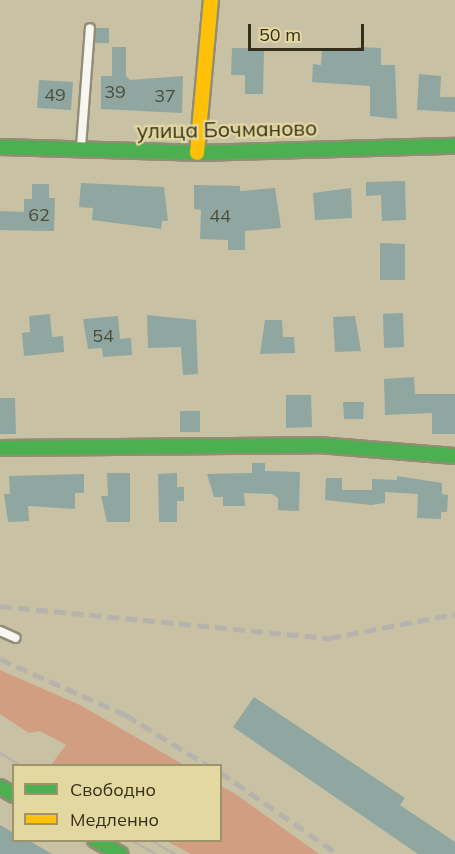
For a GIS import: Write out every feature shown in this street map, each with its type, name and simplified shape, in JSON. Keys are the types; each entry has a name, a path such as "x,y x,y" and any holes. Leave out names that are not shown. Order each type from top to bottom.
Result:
{"street":[{"path":"197,153 211,0"},
{"name":"улица Бочманово","path":"0,147 197,153 455,146"},
{"path":"0,448 318,445 455,456"},
{"path":"99,842 120,854"}],"lane":[{"path":"81,150 90,28"},
{"path":"0,631 16,638"}],"shaded area":[{"path":"0,670 80,705 182,764 52,764 66,745 40,731 29,733 0,714"},
{"path":"222,787 319,854 191,854 169,842 222,842"}],"building":[{"path":"96,28 109,28 109,43 95,43"},
{"path":"112,47 126,47 126,76 130,80 183,76 182,113 101,109 101,76 112,76"},
{"path":"357,47 381,48 381,65 395,65 397,119 370,116 370,86 312,82 313,64 321,65 322,50 357,51"},
{"path":"232,48 264,48 263,94 245,94 245,75 231,75"},
{"path":"419,74 441,76 440,97 455,97 455,112 417,110"},
{"path":"39,80 73,82 71,110 37,108"},
{"path":"405,181 406,220 382,221 381,195 366,196 366,182"},
{"path":"81,183 164,187 168,221 162,221 161,229 92,220 93,208 79,207"},
{"path":"32,184 49,184 49,198 55,198 54,231 0,230 0,211 24,212 24,199 32,199"},
{"path":"194,185 240,186 240,191 275,188 281,228 245,231 245,250 228,250 228,240 200,239 201,210 194,209"},
{"path":"351,188 352,218 315,220 313,193"},
{"path":"380,243 405,244 405,280 380,280"},
{"path":"403,313 404,347 384,348 383,314"},
{"path":"50,314 52,337 63,336 64,352 24,356 22,333 30,332 29,316"},
{"path":"147,315 196,320 198,374 183,375 181,347 148,348"},
{"path":"118,316 120,339 131,338 132,355 103,357 102,348 88,349 83,319"},
{"path":"355,316 361,351 335,352 333,317"},
{"path":"265,320 282,320 283,337 294,337 295,353 260,354"},
{"path":"414,377 415,394 455,394 455,434 432,434 432,413 385,415 384,379"},
{"path":"286,395 311,395 312,427 286,428"},
{"path":"0,398 15,398 16,434 0,434"},
{"path":"343,402 364,402 363,419 344,419"},
{"path":"180,411 200,411 200,432 180,432"},
{"path":"252,463 265,463 265,471 300,472 299,511 278,510 278,498 272,494 244,493 245,506 223,506 223,497 214,497 207,474 252,473"},
{"path":"107,473 130,473 130,522 107,522 101,496 108,496"},
{"path":"177,473 177,487 184,487 184,501 177,501 177,522 159,522 158,474"},
{"path":"84,474 84,493 75,493 75,509 28,506 29,521 8,522 4,494 10,494 9,476"},
{"path":"397,476 442,483 442,494 448,495 447,512 441,512 441,519 417,518 418,494 385,492 385,503 371,505 325,500 326,478 342,478 342,490 372,490 372,479 397,480"},
{"path":"254,697 405,798 400,805 455,842 455,854 418,854 233,727"},
{"path":"0,825 12,832 12,842 31,842 52,854 0,854"}],"tram line":[{"path":"0,753 19,764"},
{"path":"135,842 156,854"},
{"path":"154,842 175,854"}],"railway":[{"path":"0,606 329,638 455,614"},
{"path":"0,659 126,715 206,764"},
{"path":"222,773 338,854"}],"traffic: fast":[{"path":"0,147 197,153 455,146"},
{"path":"0,448 318,445 455,456"},
{"path":"0,787 12,794"},
{"path":"99,842 120,854"}],"traffic: slow":[{"path":"197,153 211,0"}]}
